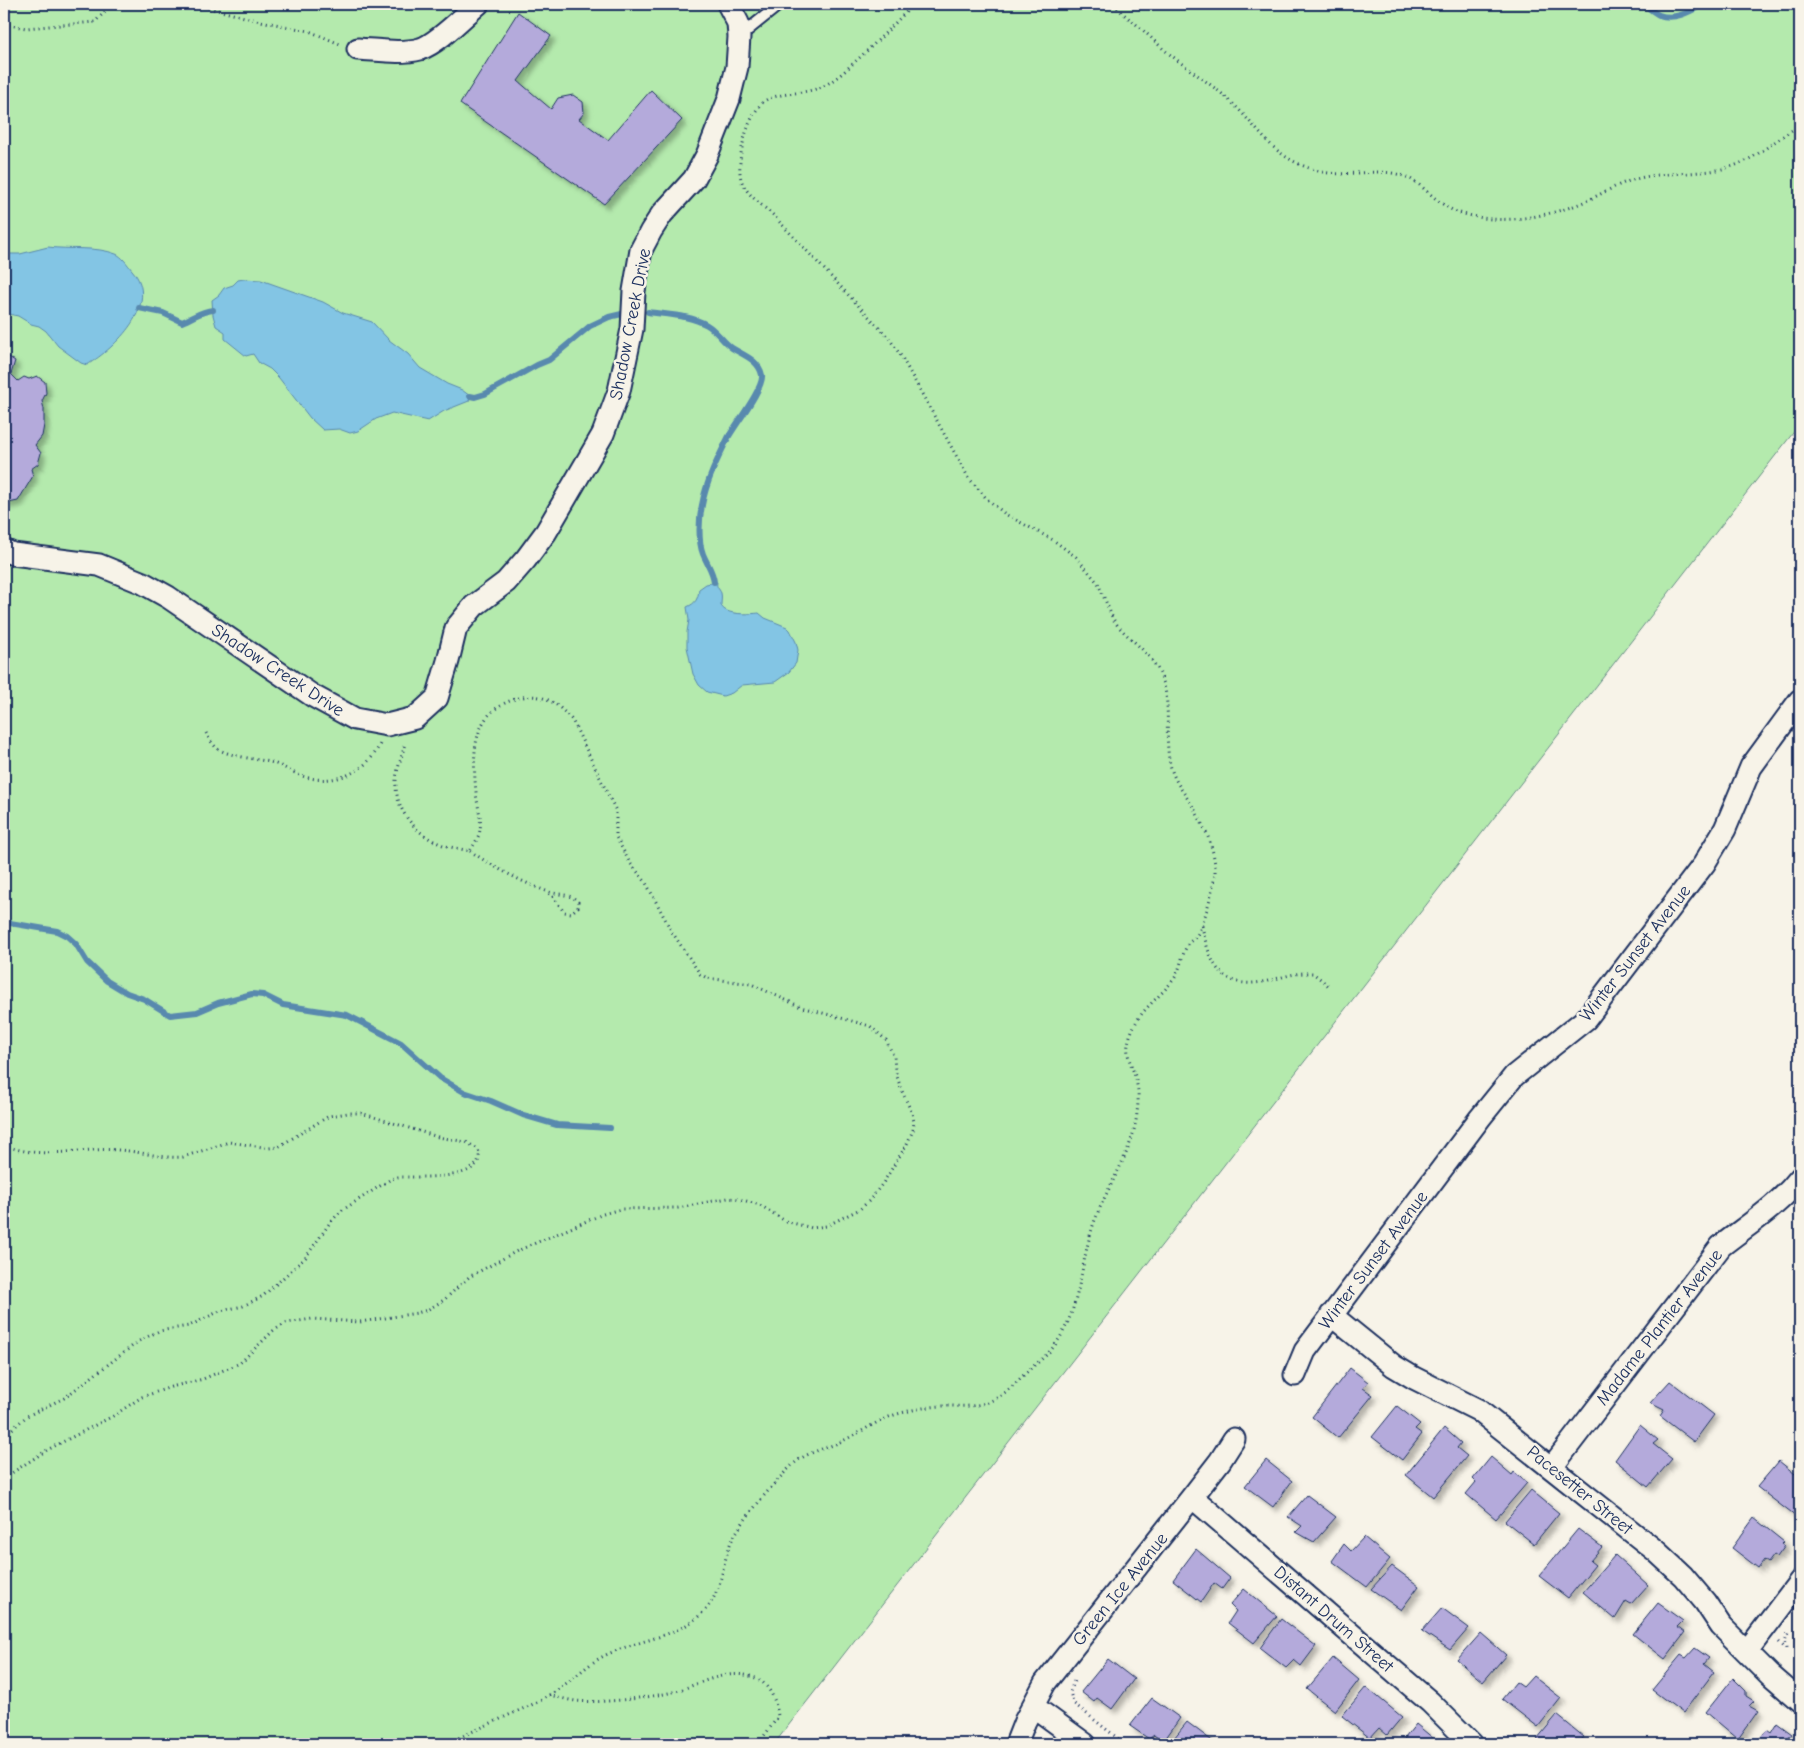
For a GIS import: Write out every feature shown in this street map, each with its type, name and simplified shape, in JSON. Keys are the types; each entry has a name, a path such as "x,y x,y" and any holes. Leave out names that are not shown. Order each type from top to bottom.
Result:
{"street":[{"path":"358,48 404,51 422,49 439,38 478,4"},
{"name":"Shadow Creek Drive","path":"4,550 13,554 99,565 143,583 168,597 313,696 355,719 388,725 415,718 437,698 456,628 474,606 506,582 526,560 546,532 603,434 620,391 632,329 634,291 641,250 662,214 694,179 707,155 729,99 737,67 739,37 738,23 728,4"},
{"name":"Winter Sunset Avenue","path":"1295,1375 1305,1351 1480,1118 1514,1076 1586,1019 1698,872 1725,828 1751,767 1800,700"},
{"name":"Madame Plantier Avenue","path":"1552,1467 1721,1246 1761,1217 1800,1178"},
{"name":"Pacesetter Street","path":"1331,1315 1394,1366 1478,1410 1656,1551 1683,1576 1705,1602 1721,1626 1800,1701"},
{"name":"Green Ice Avenue","path":"1016,1744 1045,1683 1220,1461 1234,1439"},
{"name":"Distant Drum Street","path":"1192,1497 1430,1702 1472,1744"},
{"path":"1746,1651 1800,1581"},
{"path":"1033,1706 1085,1744"}],"lane":[{"path":"739,37 780,4"}],"path":[{"path":"4,24 26,28 95,22 112,4"},
{"path":"194,4 309,31 335,43 358,48"},
{"path":"445,1744 540,1701 570,1682 597,1659 689,1624 701,1614 714,1598 733,1537 740,1526 782,1475 800,1459 848,1438 885,1418 902,1412 932,1407 973,1406 990,1402 1009,1390 1049,1352 1062,1334 1072,1312 1094,1222 1134,1133 1138,1086 1127,1054 1131,1033 1146,1008 1175,978 1188,944 1196,936 1201,925 1213,888 1214,859 1212,847 1197,814 1176,783 1170,766 1166,696 1163,682 1156,666 1118,626 1113,619 1098,583 1076,557 1054,540 1005,514 976,487 956,456 901,356 889,338 779,221 756,200 742,182 739,171 743,146 754,113 761,104 767,99 806,92 827,84 871,47 914,4"},
{"path":"1114,4 1171,55 1229,100 1261,136 1284,156 1316,171 1332,174 1386,172 1406,176 1449,209 1483,218 1501,220 1544,214 1584,202 1610,189 1637,179 1659,174 1688,174 1740,164 1800,126"},
{"path":"4,1478 47,1450 113,1416 142,1397 163,1389 203,1379 231,1368 248,1357 273,1331 286,1323 312,1319 360,1322 422,1312 444,1300 469,1277 517,1251 580,1222 603,1214 621,1209 678,1208 728,1198 760,1205 785,1221 812,1228 834,1223 860,1209 883,1183 908,1144 914,1122 912,1112 901,1089 895,1070 894,1057 886,1040 870,1026 801,1007 751,984 707,978 700,974 672,932 645,881 630,863 616,837 616,810 610,797 572,720 552,700 534,696 511,700 496,709 484,721 477,733 474,752 480,832 470,851"},
{"path":"206,734 218,749 274,763 302,776 321,779 346,775 364,766 376,753 382,741"},
{"path":"404,736 404,748 396,781 398,803 413,826 430,839 445,846 470,851 514,878 546,892 554,898 564,912 571,913 578,907 578,902 572,896 546,892"},
{"path":"1201,925 1212,962 1228,979 1241,983 1260,982 1284,975 1313,973 1330,987"},
{"path":"4,1145 29,1153 44,1154 101,1149 138,1151 183,1158 229,1142 269,1148 278,1147 329,1116 361,1113 438,1137 466,1142 478,1149 480,1155 478,1162 464,1173 453,1176 398,1177 383,1183 341,1211 306,1257 263,1296 243,1306 220,1311 189,1326 159,1331 148,1336 64,1398 27,1416 4,1436"},
{"path":"550,1695 574,1700 629,1699 671,1693 727,1675 752,1676 770,1691 775,1700 778,1717 758,1744"},
{"path":"1078,1676 1072,1684 1070,1692 1073,1703 1125,1744"},
{"path":"4,1739 13,1744"}],"green space":[{"path":"4,4 1800,4 1800,424 774,1744 4,1744"}],"water":[{"path":"48,247 91,249 116,254 127,263 140,283 142,297 138,311 131,324 110,348 87,365 81,363 58,346 46,331 39,326 31,324 18,316 4,313 4,254 20,254"},
{"path":"238,280 261,280 323,302 343,313 372,322 389,340 408,354 420,368 447,384 462,390 470,396 469,401 444,411 428,421 392,413 376,419 358,431 350,433 339,429 323,430 310,418 270,369 259,363 253,354 246,356 225,339 225,332 216,326 212,300 224,288 233,285"},
{"path":"717,582 717,587 721,593 723,609 738,614 759,613 790,630 798,650 796,663 789,672 775,682 742,685 732,693 723,696 707,692 699,685 693,674 687,647 689,620 687,607 696,600 699,589 706,584"}],"building":[{"path":"518,12 551,36 518,81 551,109 558,98 573,95 583,102 584,113 579,119 608,140 651,90 682,120 604,204 460,104"},
{"path":"9,357 15,361 11,374 18,381 24,377 29,379 37,376 45,382 46,393 42,401 44,425 42,436 35,445 41,453 38,464 31,469 33,476 18,501 4,504 4,359"},
{"path":"1350,1368 1368,1382 1363,1388 1373,1395 1338,1438 1312,1417"},
{"path":"1670,1381 1714,1415 1694,1442 1660,1416 1664,1410 1650,1403"},
{"path":"1397,1406 1420,1424 1415,1429 1422,1434 1402,1460 1372,1437"},
{"path":"1640,1425 1658,1440 1653,1444 1672,1459 1648,1487 1615,1460"},
{"path":"1444,1428 1461,1443 1457,1448 1467,1456 1433,1497 1406,1475"},
{"path":"1491,1457 1512,1475 1514,1472 1527,1483 1496,1519 1466,1494 1476,1482 1473,1479"},
{"path":"1266,1460 1292,1481 1273,1507 1245,1486"},
{"path":"1779,1461 1800,1478 1800,1520 1757,1487"},
{"path":"1531,1490 1559,1513 1534,1544 1505,1521"},
{"path":"1307,1495 1336,1517 1314,1542 1296,1532 1302,1526 1288,1517"},
{"path":"1754,1518 1784,1542 1782,1544 1785,1546 1777,1557 1774,1555 1768,1563 1764,1560 1758,1568 1732,1548"},
{"path":"1578,1529 1602,1547 1590,1561 1595,1565 1568,1598 1539,1576"},
{"path":"1364,1537 1390,1559 1367,1587 1332,1561 1344,1544 1351,1551"},
{"path":"1196,1549 1230,1578 1222,1589 1214,1583 1201,1602 1173,1580"},
{"path":"1615,1555 1648,1585 1631,1604 1626,1601 1615,1619 1583,1592"},
{"path":"1392,1566 1419,1586 1401,1610 1371,1589"},
{"path":"1244,1589 1277,1616 1254,1643 1228,1623 1236,1611 1230,1605"},
{"path":"1658,1603 1683,1621 1677,1627 1685,1633 1665,1659 1633,1634"},
{"path":"1442,1608 1469,1628 1450,1650 1422,1631"},
{"path":"1281,1619 1316,1646 1301,1666 1294,1660 1286,1668 1260,1648"},
{"path":"1481,1633 1506,1655 1483,1682 1457,1660"},
{"path":"1695,1648 1709,1658 1704,1664 1714,1672 1683,1713 1652,1690 1681,1655 1686,1658"},
{"path":"1333,1658 1359,1680 1335,1711 1307,1689"},
{"path":"1108,1659 1134,1679 1112,1709 1097,1698 1094,1702 1081,1692"},
{"path":"1533,1676 1561,1698 1538,1727 1502,1699 1516,1682 1523,1687"},
{"path":"1733,1678 1746,1691 1746,1696 1754,1701 1749,1706 1758,1711 1738,1739 1706,1712"},
{"path":"1366,1687 1402,1717 1387,1735 1379,1728 1370,1738 1342,1716"},
{"path":"1152,1698 1180,1718 1163,1742 1154,1735 1149,1739 1130,1726"},
{"path":"1557,1715 1584,1737 1578,1744 1543,1744 1537,1739"},
{"path":"1187,1722 1215,1743 1169,1744"},
{"path":"1777,1723 1792,1734 1788,1739 1795,1744 1755,1744 1767,1730 1771,1733"},
{"path":"1416,1724 1440,1744 1401,1743"}],"waterway":[{"path":"1643,4 1655,13 1665,17 1677,16 1704,4"},
{"path":"139,308 163,313 182,322 200,313 213,310"},
{"path":"648,312 686,317 707,325 729,346 758,365 762,375 759,388 720,454 704,496 701,511 700,543 714,582"},
{"path":"470,396 475,397 485,394 549,360 590,326 609,317 626,313"},
{"path":"4,922 57,931 67,936 76,944 87,962 107,981 127,993 144,999 170,1015 197,1012 218,1003 252,994 263,995 283,1005 347,1015 401,1043 440,1078 464,1092 523,1115 557,1125 610,1128"}]}
